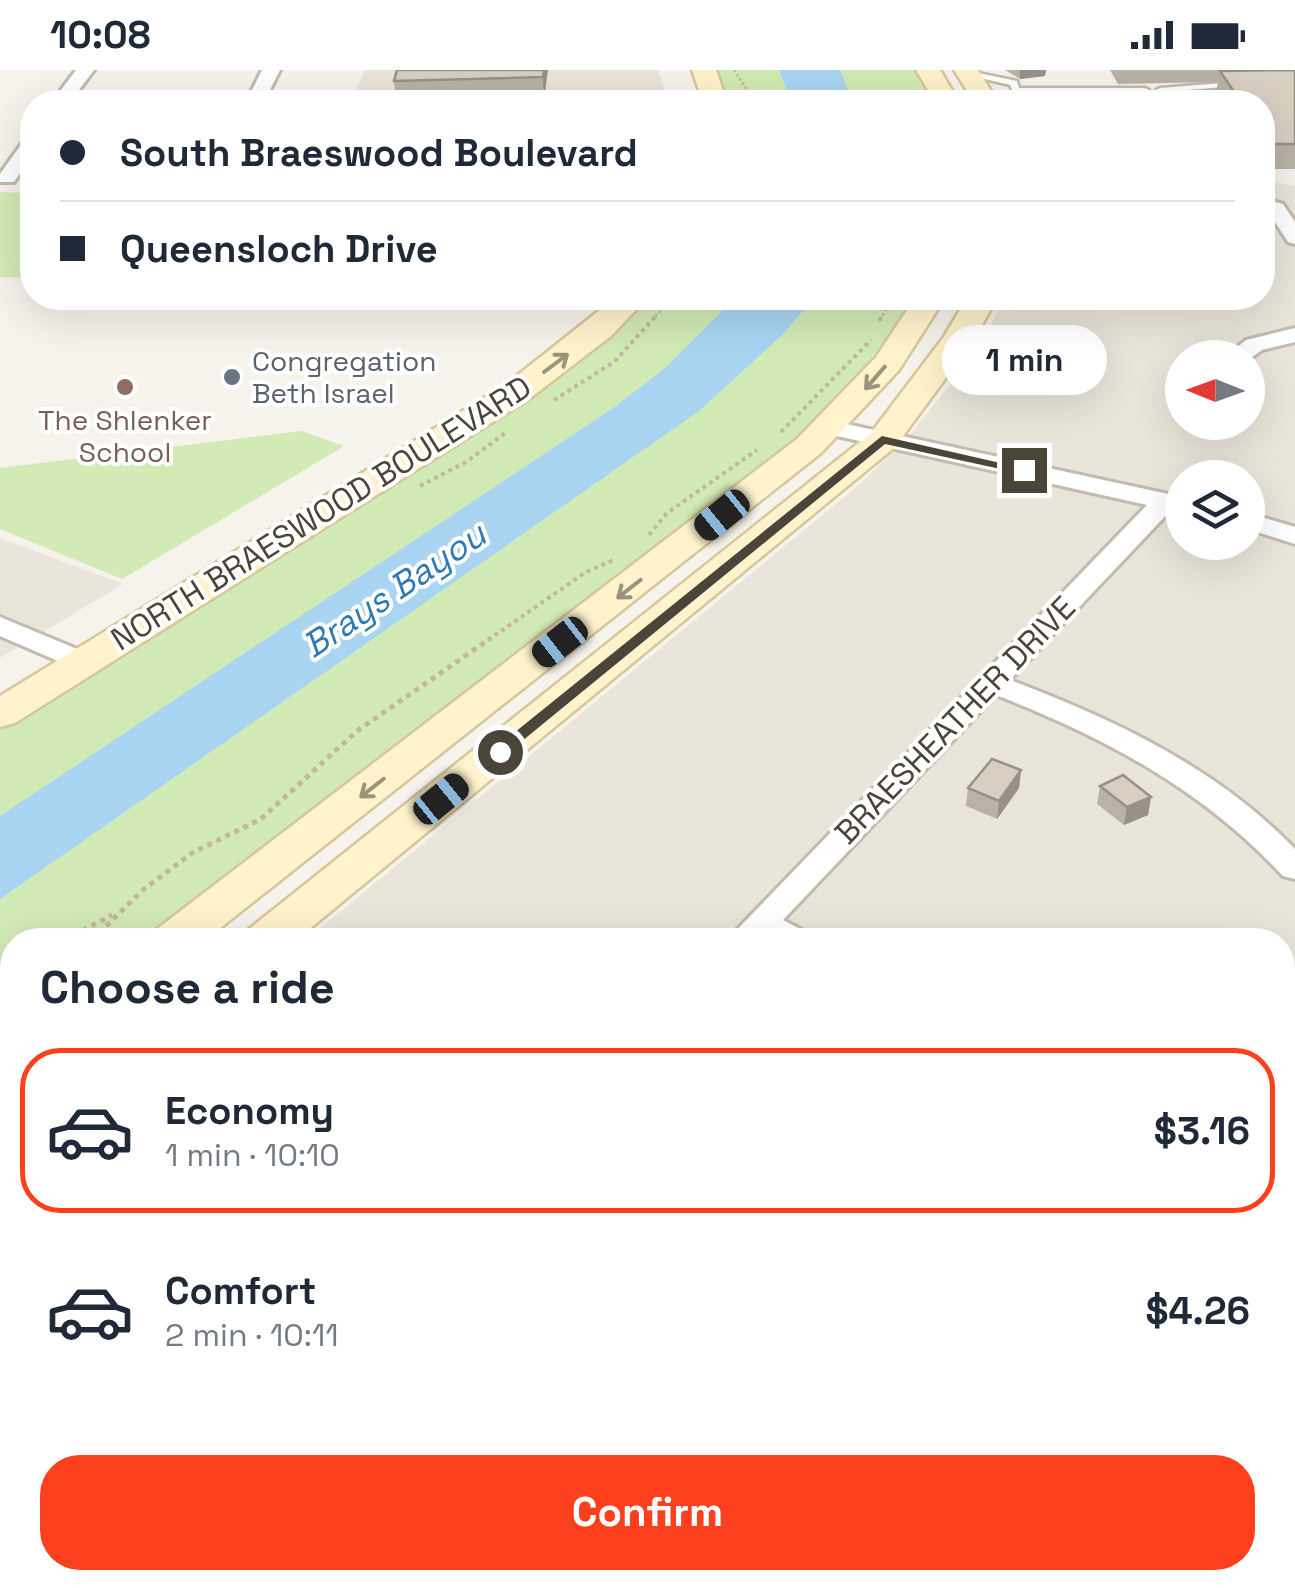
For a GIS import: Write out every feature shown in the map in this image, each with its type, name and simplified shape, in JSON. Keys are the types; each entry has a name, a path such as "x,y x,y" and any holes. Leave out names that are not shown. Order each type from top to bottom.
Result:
{"main road":[{"path":"929,72 966,71"},
{"name":"NORTH BRAESWOOD BOULEVARD","path":"0,714 413,442 577,310"},
{"name":"NORTH BRAESWOOD BOULEVARD","path":"0,678 562,359 618,310"},
{"path":"190,928 828,428 888,363 922,310"},
{"path":"281,928 882,440 957,342 975,310"},
{"path":"534,662 587,682"}],"street":[{"path":"4,178 20,157"},
{"path":"1276,208 1295,238"},
{"path":"1265,342 1295,335"},
{"path":"828,428 1165,500"},
{"name":"BRAESHEATHER DRIVE","path":"755,928 991,683 1165,511"},
{"path":"1265,526 1295,536"},
{"path":"0,626 84,662"},
{"path":"991,683 1116,732 1166,760 1246,818 1295,869"}],"lane":[{"path":"1222,70 1231,84"},
{"path":"966,71 1002,78 1014,83 1016,90 1145,90"},
{"path":"1204,90 1244,84"}],"path":[{"path":"775,436 858,348 881,334 880,316 884,310"},
{"path":"647,539 667,512 766,443"},
{"path":"103,928 192,853 261,819 373,720 586,572 624,556"},
{"path":"88,928 115,914"}],"shaded area":[{"path":"364,70 658,70 665,90 356,90"},
{"path":"1275,182 1295,186 1295,928 321,928 860,484 913,431 958,375 997,310 1275,310"},
{"path":"0,538 123,584 0,658"}],"green space":[{"path":"713,70 914,70 926,90 720,90"},
{"path":"0,192 20,193 20,278 0,277"},
{"path":"631,310 905,310 872,357 790,445 164,928 0,928 0,722"},
{"path":"301,431 344,446 122,579 0,529 0,468"}],"water":[{"path":"779,70 840,70 848,90 787,90"},
{"name":"Brays Bayou","path":"723,310 804,310 699,411 0,899 0,816 616,406 664,369"}],"building":[{"path":"397,70 544,70 543,77 394,81"},
{"path":"1295,70 1295,144 1275,144 1275,90 1233,90 1220,71"},
{"path":"992,759 1021,770 999,801 968,788"},
{"path":"1123,775 1151,797 1127,807 1100,786"}],"place":[{"name":"Congregation Beth Israel","path":"232,377"},
{"name":"The Shlenker School","path":"125,387"}],"route":[{"path":"500,752 882,440 1024,470"}]}
